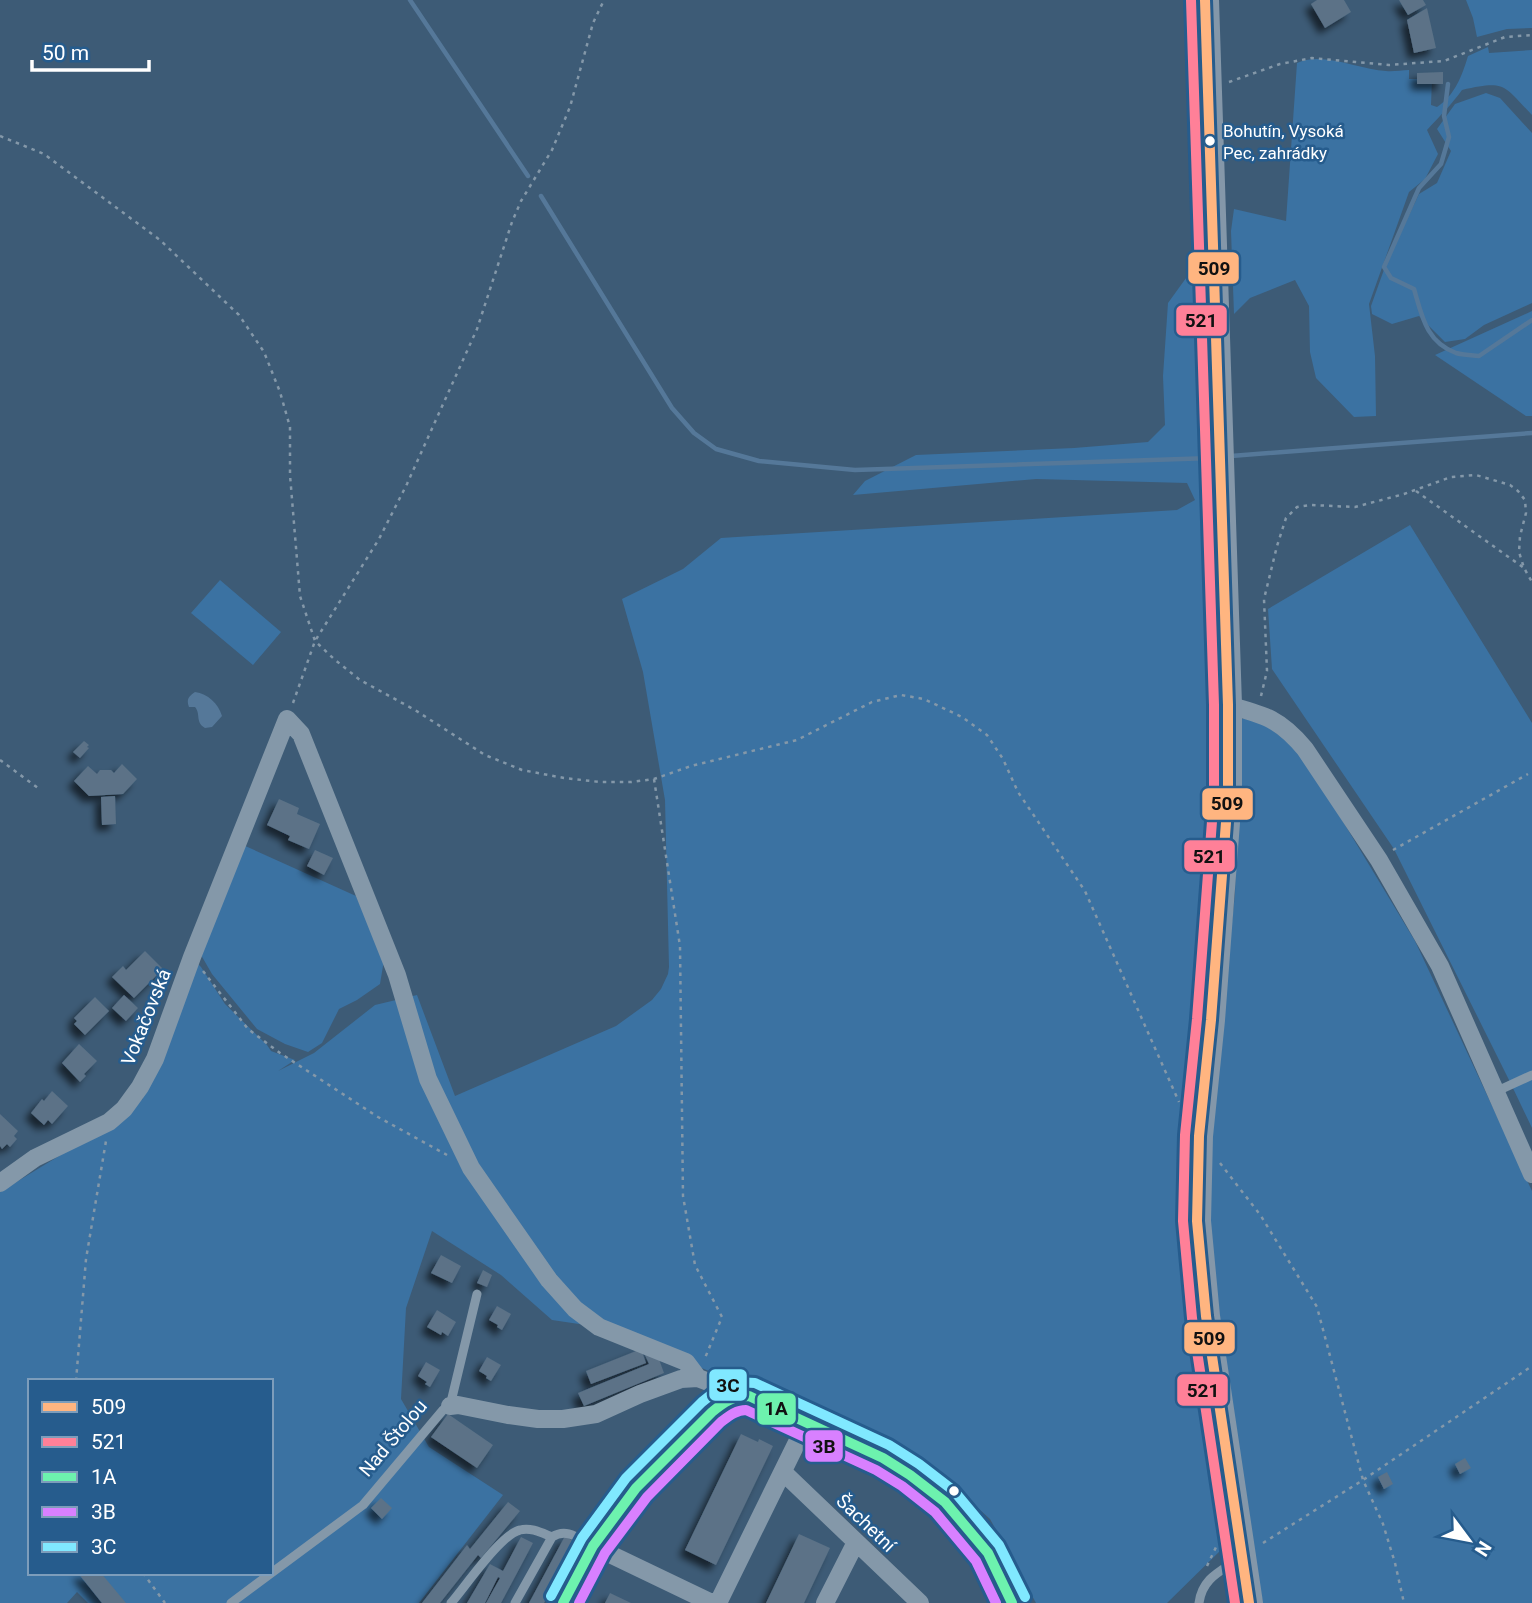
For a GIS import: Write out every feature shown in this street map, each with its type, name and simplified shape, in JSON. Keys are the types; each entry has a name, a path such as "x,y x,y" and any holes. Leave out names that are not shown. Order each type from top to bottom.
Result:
{"main road":[{"path":"1205,0 1221,457 1241,708 1228,796 1199,1136 1197,1221 1206,1315 1249,1603"}],"street":[{"path":"1241,708 1268,717 1293,735 1379,860 1440,966 1532,1174"},
{"path":"287,719 301,734 397,975 429,1079 471,1168 549,1280 575,1309 599,1327 686,1362 698,1378 738,1396"},
{"name":"Vokačovská","path":"0,1183 35,1158 109,1122 124,1109 140,1087 155,1059 192,957 287,719"},
{"name":"Nad Štolou","path":"450,1406 458,1405 509,1416 563,1419 596,1414 681,1378 698,1378"},
{"path":"563,1603 593,1546 636,1488 712,1412 726,1401 738,1396 749,1396 883,1458 945,1502 988,1553 1012,1603"},
{"path":"718,1603 807,1422"},
{"name":"Šachetní","path":"783,1472 920,1603"},
{"path":"825,1603 856,1542"},
{"path":"593,1546 712,1603"}],"lane":[{"path":"1495,1092 1532,1075"},
{"path":"450,1406 477,1294"},
{"name":"Nad Štolou","path":"273,1572 363,1505 443,1410 450,1406"},
{"path":"451,1603 506,1536 520,1529 534,1530 552,1537"},
{"path":"515,1603 552,1537 566,1532 593,1546"},
{"path":"1199,1603 1204,1586 1211,1578 1241,1557"},
{"name":"Nad Štolou","path":"231,1603 269,1575"}],"path":[{"path":"287,719 315,641 384,528 407,484 477,329 512,222 521,201 552,150 570,107 593,23 604,0"},
{"path":"1208,89 1280,64 1312,58 1389,65 1427,63 1444,61 1505,37 1532,34"},
{"path":"0,136 44,154 160,240 239,314 264,352 280,391 290,427 290,475 300,596 315,641 359,680 415,710 485,755 522,770 564,778 610,782 654,779 691,766 797,740 872,702 901,695 924,699 962,717 987,735 1003,759 1018,792 1086,891 1183,1108"},
{"path":"1241,708 1262,694 1268,671 1264,599 1286,517 1297,507 1355,507 1451,477 1476,475 1510,485 1525,500 1526,513 1519,552 1532,582"},
{"path":"1415,490 1524,568"},
{"path":"0,760 38,788"},
{"path":"1394,849 1528,774"},
{"path":"654,779 680,946 684,1196 695,1265 722,1317 698,1378"},
{"path":"192,957 248,1029 279,1053 378,1117 471,1168"},
{"path":"76,1379 86,1259 109,1122"},
{"path":"1199,1136 1261,1216 1317,1307 1363,1480 1383,1524 1404,1603"},
{"path":"1241,1557 1363,1480 1532,1366"},
{"path":"144,1575 165,1603"}],"shaded area":[{"path":"1466,0 1532,0 1532,28 1507,29 1477,37"},
{"path":"1488,47 1489,53 1532,50 1532,115 1509,91 1487,85 1462,90 1427,130 1438,154 1425,179 1409,192 1369,304 1375,356 1376,416 1354,417 1316,378 1310,352 1309,306 1295,280 1250,298 1234,314 1231,231 1234,209 1286,221 1297,63 1318,59 1376,70 1409,70 1409,79 1432,79 1431,105 1437,107 1453,91 1468,56"},
{"path":"1486,93 1500,98 1532,133 1532,303 1484,325 1465,339 1445,342 1419,316 1392,324 1372,314 1371,306 1386,264 1419,194 1437,183 1451,151 1437,129 1455,104"},
{"path":"1190,94 1202,193 1222,702 1191,1142 1232,1528 1223,1548 1167,1603 1036,1603 990,1519 932,1467 902,1448 599,1327 552,1320 501,1275 432,1231 406,1308 401,1399 429,1447 503,1495 419,1603 88,1603 77,1592 67,1603 0,1603 0,1192 100,1131 124,1109 143,1099 140,1094 197,963 225,1004 271,1051 295,1060 278,1071 314,1053 375,1005 417,995 455,1096 616,1026 652,1000 661,989 669,967 665,800 643,672 622,599 683,569 721,538 1177,510 1195,500 1187,483 1036,479 853,495 865,481 916,455 1148,442 1165,425 1163,376 1168,303 1194,267"},
{"path":"1532,311 1532,416 1526,416 1435,355"},
{"path":"1410,525 1532,723 1532,1128 1394,849 1272,669 1268,609"},
{"path":"220,580 281,632 253,665 191,613"},
{"path":"195,692 208,697 220,711 222,716 212,727 202,726 195,707 189,707 189,698"},
{"path":"1254,716 1301,752 1415,941 1532,1191 1532,1603 1263,1603 1206,1231 1207,1154 1235,894 1239,720"},
{"path":"243,845 356,896 384,960 380,984 339,1009 322,1043 308,1052 285,1044 257,1029 212,974 201,955"}],"building":[{"path":"1317,0 1344,0 1351,12 1325,28 1311,4"},
{"path":"1399,0 1423,0 1426,5 1408,15"},
{"path":"1427,8 1436,48 1414,53 1407,20"},
{"path":"1443,72 1443,84 1417,84 1417,73"},
{"path":"84,741 89,748 80,758 73,752"},
{"path":"122,764 137,779 123,794 89,796 74,781 88,766 97,774 100,770 111,770 114,773"},
{"path":"115,796 116,824 102,825 101,797"},
{"path":"279,799 299,808 297,814 320,824 309,849 288,840 290,836 267,825"},
{"path":"315,850 333,858 324,875 307,866"},
{"path":"145,951 163,969 134,998 112,977 123,966 126,970"},
{"path":"124,995 138,1008 126,1021 112,1008"},
{"path":"95,997 109,1011 85,1035 74,1024 77,1021 74,1018"},
{"path":"79,1044 97,1061 80,1082 62,1063"},
{"path":"52,1091 68,1106 52,1124 48,1120 44,1125 31,1113"},
{"path":"0,1114 18,1131 14,1136 17,1139 10,1147 7,1144 2,1149 0,1146"},
{"path":"441,1255 461,1266 452,1283 431,1273"},
{"path":"483,1270 492,1275 487,1287 477,1283"},
{"path":"497,1306 511,1314 502,1330 489,1320"},
{"path":"437,1310 456,1322 448,1336 427,1327"},
{"path":"641,1349 646,1363 591,1384 586,1371"},
{"path":"656,1351 664,1373 584,1406 578,1393 649,1364 645,1355"},
{"path":"487,1357 501,1365 491,1381 479,1371"},
{"path":"426,1362 440,1370 430,1387 418,1376"},
{"path":"448,1414 493,1445 477,1468 431,1437"},
{"path":"741,1434 773,1446 716,1565 685,1550"},
{"path":"1465,1458 1471,1468 1460,1474 1455,1464"},
{"path":"1387,1472 1393,1484 1384,1489 1378,1477"},
{"path":"381,1498 392,1508 382,1519 371,1508"},
{"path":"508,1502 520,1511 481,1558 478,1555 440,1603 422,1603 467,1545 470,1549"},
{"path":"799,1534 830,1548 804,1603 766,1603"},
{"path":"565,1536 576,1543 544,1603 529,1603"},
{"path":"521,1537 533,1543 501,1603 486,1603 500,1578 498,1577 485,1603 467,1603 490,1564 503,1571"},
{"path":"80,1575 103,1575 126,1603 102,1603"},
{"path":"610,1593 631,1603 605,1603"}],"waterway":[{"path":"410,0 528,176"},
{"path":"1448,84 1444,116 1449,137 1441,164 1419,188 1384,267 1391,278 1414,289 1423,318 1432,335 1456,353 1479,356 1532,320"},
{"path":"541,196 672,408 694,433 716,449 759,461 855,470 1212,458"},
{"path":"1231,456 1532,433"}],"transit line":[{"name":"521","path":"1191,0 1214,705 1214,795 1185,1135 1183,1221 1192,1318 1235,1603"},
{"name":"509","path":"1205,0 1228,705 1228,796 1199,1136 1197,1221 1206,1316 1249,1603"},
{"name":"3C","path":"551,1596 582,1538 626,1478 702,1402 717,1390 735,1382 755,1383 889,1445 919,1464 954,1491 999,1545 1025,1597"},
{"name":"1A","path":"563,1603 593,1546 636,1488 712,1412 729,1400 749,1396 883,1458 945,1502 988,1553 1012,1603"},
{"name":"3B","path":"579,1603 605,1553 647,1497 721,1422 736,1412 746,1410 876,1470 902,1486 935,1512 976,1561 996,1603"}],"place":[{"name":"Bohutín, Vysoká Pec, zahrádky","path":"1210,141"}]}
